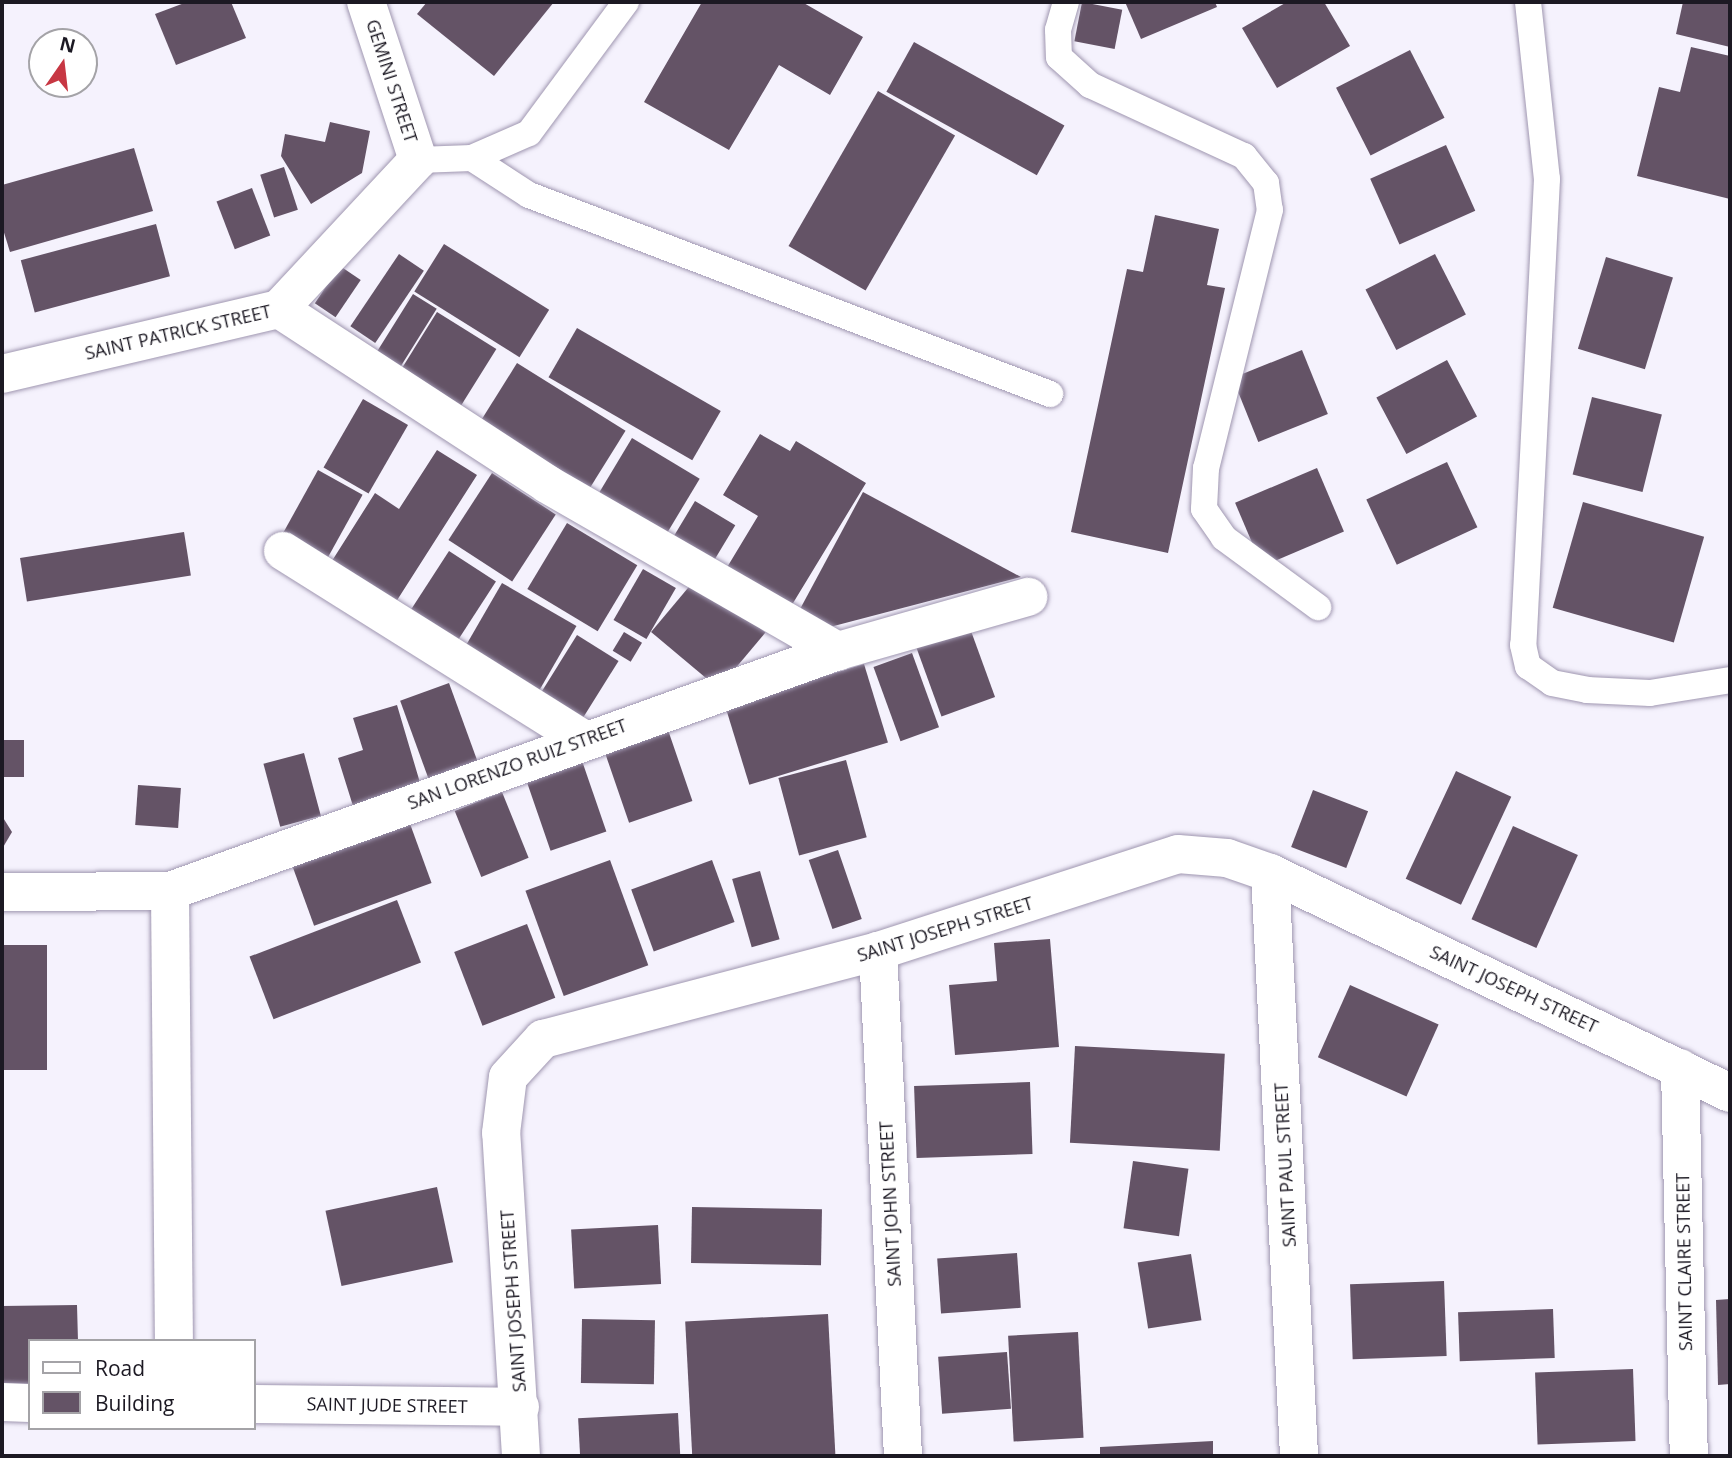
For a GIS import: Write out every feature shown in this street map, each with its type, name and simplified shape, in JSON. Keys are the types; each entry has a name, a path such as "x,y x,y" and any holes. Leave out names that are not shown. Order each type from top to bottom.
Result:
{"street":[{"name":"GEMINI STREET","path":"366,2 418,160"},
{"name":"SAINT PATRICK STREET","path":"4,365 279,309 418,160"},
{"path":"279,309 547,484 838,651"},
{"path":"283,551 583,739"},
{"name":"SAN LORENZO RUIZ STREET","path":"2,892 170,891 583,739 838,651 1028,597"},
{"name":"SAINT JOSEPH STREET","path":"521,1456 501,1132 508,1077 544,1039 878,951 1178,855 1227,858 1270,873 1730,1093"},
{"name":"SAINT PAUL STREET","path":"1270,873 1299,1456"},
{"path":"170,891 174,1339"},
{"name":"SAINT JOHN STREET","path":"878,951 903,1456"},
{"name":"SAINT CLAIRE STREET","path":"1680,1068 1689,1456"},
{"path":"2,1402 28,1403"},
{"name":"SAINT JUDE STREET","path":"256,1404 520,1407"}],"lane":[{"path":"418,160 472,158 529,133 626,2"},
{"path":"1066,2 1058,30 1059,58 1090,85 1244,156 1266,183 1270,210 1206,468 1204,509 1224,538 1318,607"},
{"path":"1528,2 1547,179 1522,645 1528,666 1552,682 1587,690 1650,693 1730,680"},
{"path":"472,158 529,195 1050,394"}],"building":[{"path":"187,2 231,2 246,38 176,65 155,14"},
{"path":"427,2 554,2 494,76 417,14"},
{"path":"702,2 802,2 863,37 830,95 779,65 729,150 644,102"},
{"path":"1082,2 1122,10 1115,49 1074,41"},
{"path":"1125,2 1215,2 1217,7 1141,39"},
{"path":"1287,2 1324,2 1350,46 1277,88 1242,28"},
{"path":"1683,2 1730,2 1730,47 1676,34"},
{"path":"914,42 1064,125 1037,175 886,92"},
{"path":"1691,47 1730,56 1730,199 1637,176 1659,87 1680,92"},
{"path":"1410,50 1445,118 1371,155 1336,88"},
{"path":"878,91 955,136 866,291 788,246"},
{"path":"330,122 370,131 362,173 311,204 281,156 285,134 325,142"},
{"path":"1446,145 1475,211 1399,245 1370,179"},
{"path":"134,148 153,211 10,252 2,226 2,185"},
{"path":"284,167 298,210 274,218 260,175"},
{"path":"252,188 270,236 235,249 217,202"},
{"path":"1155,215 1219,229 1207,285 1225,288 1168,553 1071,532 1127,269 1143,272"},
{"path":"156,224 170,276 35,312 21,260"},
{"path":"444,244 549,310 519,357 414,291"},
{"path":"399,254 424,271 375,343 350,326"},
{"path":"1435,254 1466,315 1396,350 1366,289"},
{"path":"1606,257 1673,277 1645,369 1578,349"},
{"path":"340,266 361,280 336,317 315,303"},
{"path":"413,294 437,309 400,367 376,353"},
{"path":"437,312 496,349 460,407 401,370"},
{"path":"577,328 721,411 692,460 548,377"},
{"path":"1302,350 1328,414 1258,442 1232,378"},
{"path":"1447,360 1477,417 1406,454 1376,398"},
{"path":"517,363 626,431 588,490 480,422"},
{"path":"1592,397 1662,414 1643,492 1573,475"},
{"path":"363,399 408,425 369,493 324,467"},
{"path":"760,434 790,451 796,441 866,483 787,613 723,574 758,516 723,495"},
{"path":"632,438 700,479 664,539 596,498"},
{"path":"437,450 477,475 394,605 330,564 375,493 399,509"},
{"path":"1447,462 1477,527 1397,565 1366,500"},
{"path":"1317,468 1344,532 1262,566 1235,503"},
{"path":"318,470 363,495 326,561 281,536"},
{"path":"492,473 556,514 512,581 448,540"},
{"path":"863,492 1021,577 830,627 799,611"},
{"path":"695,501 735,525 710,568 669,544"},
{"path":"1583,502 1704,537 1674,642 1553,608"},
{"path":"567,523 637,565 598,631 527,589"},
{"path":"184,532 191,575 27,601 20,558"},
{"path":"449,551 496,581 455,644 408,614"},
{"path":"643,569 676,588 646,639 614,620"},
{"path":"698,576 765,633 718,688 651,632"},
{"path":"502,583 576,626 537,694 463,651"},
{"path":"967,620 995,697 941,717 913,639"},
{"path":"624,632 642,643 631,662 613,651"},
{"path":"577,635 619,661 580,723 538,697"},
{"path":"912,653 939,727 900,741 873,667"},
{"path":"864,664 888,742 749,785 725,706"},
{"path":"449,683 479,765 430,783 400,701"},
{"path":"397,705 421,786 353,806 338,758 363,750 353,718"},
{"path":"668,730 692,801 629,823 605,752"},
{"path":"2,740 24,740 24,777 2,777"},
{"path":"304,753 321,816 280,827 263,764"},
{"path":"580,755 606,832 551,851 524,774"},
{"path":"846,760 867,837 799,855 778,778"},
{"path":"1456,771 1511,797 1461,905 1406,879"},
{"path":"138,785 181,788 178,828 135,825"},
{"path":"1313,790 1368,811 1346,868 1291,847"},
{"path":"502,792 529,858 481,877 455,811"},
{"path":"2,816 12,832 2,849"},
{"path":"409,821 432,883 314,926 292,864"},
{"path":"1513,826 1578,855 1536,948 1472,919"},
{"path":"838,850 862,919 832,929 809,860"},
{"path":"610,860 648,965 564,996 525,891"},
{"path":"712,860 735,922 654,951 631,889"},
{"path":"760,871 780,939 752,947 732,879"},
{"path":"397,900 421,963 274,1019 249,957"},
{"path":"527,924 555,998 482,1026 454,952"},
{"path":"1050,939 1059,1047 955,1055 949,985 997,981 994,943"},
{"path":"2,945 47,945 47,1070 2,1070"},
{"path":"1350,985 1439,1024 1406,1097 1318,1057"},
{"path":"1075,1046 1225,1054 1220,1151 1070,1143"},
{"path":"1030,1082 1033,1154 917,1158 914,1086"},
{"path":"1133,1161 1188,1169 1179,1236 1124,1228"},
{"path":"437,1187 453,1262 342,1286 325,1211"},
{"path":"692,1207 822,1209 821,1265 691,1263"},
{"path":"658,1225 661,1284 574,1288 571,1230"},
{"path":"1017,1253 1021,1308 941,1313 937,1259"},
{"path":"1191,1254 1201,1320 1148,1329 1138,1262"},
{"path":"1444,1281 1447,1356 1353,1359 1350,1284"},
{"path":"1730,1299 1730,1384 1718,1385 1716,1300"},
{"path":"77,1305 78,1339 28,1339 28,1385 2,1385 2,1306"},
{"path":"1553,1309 1555,1358 1460,1361 1458,1312"},
{"path":"828,1314 835,1456 692,1456 685,1321"},
{"path":"582,1319 655,1320 654,1384 581,1383"},
{"path":"1078,1332 1084,1438 1014,1442 1008,1336"},
{"path":"1007,1352 1011,1409 942,1414 938,1357"},
{"path":"1633,1369 1636,1441 1538,1444 1535,1372"},
{"path":"678,1413 680,1456 580,1456 578,1418"},
{"path":"1213,1441 1213,1456 1100,1456 1100,1447"}]}
